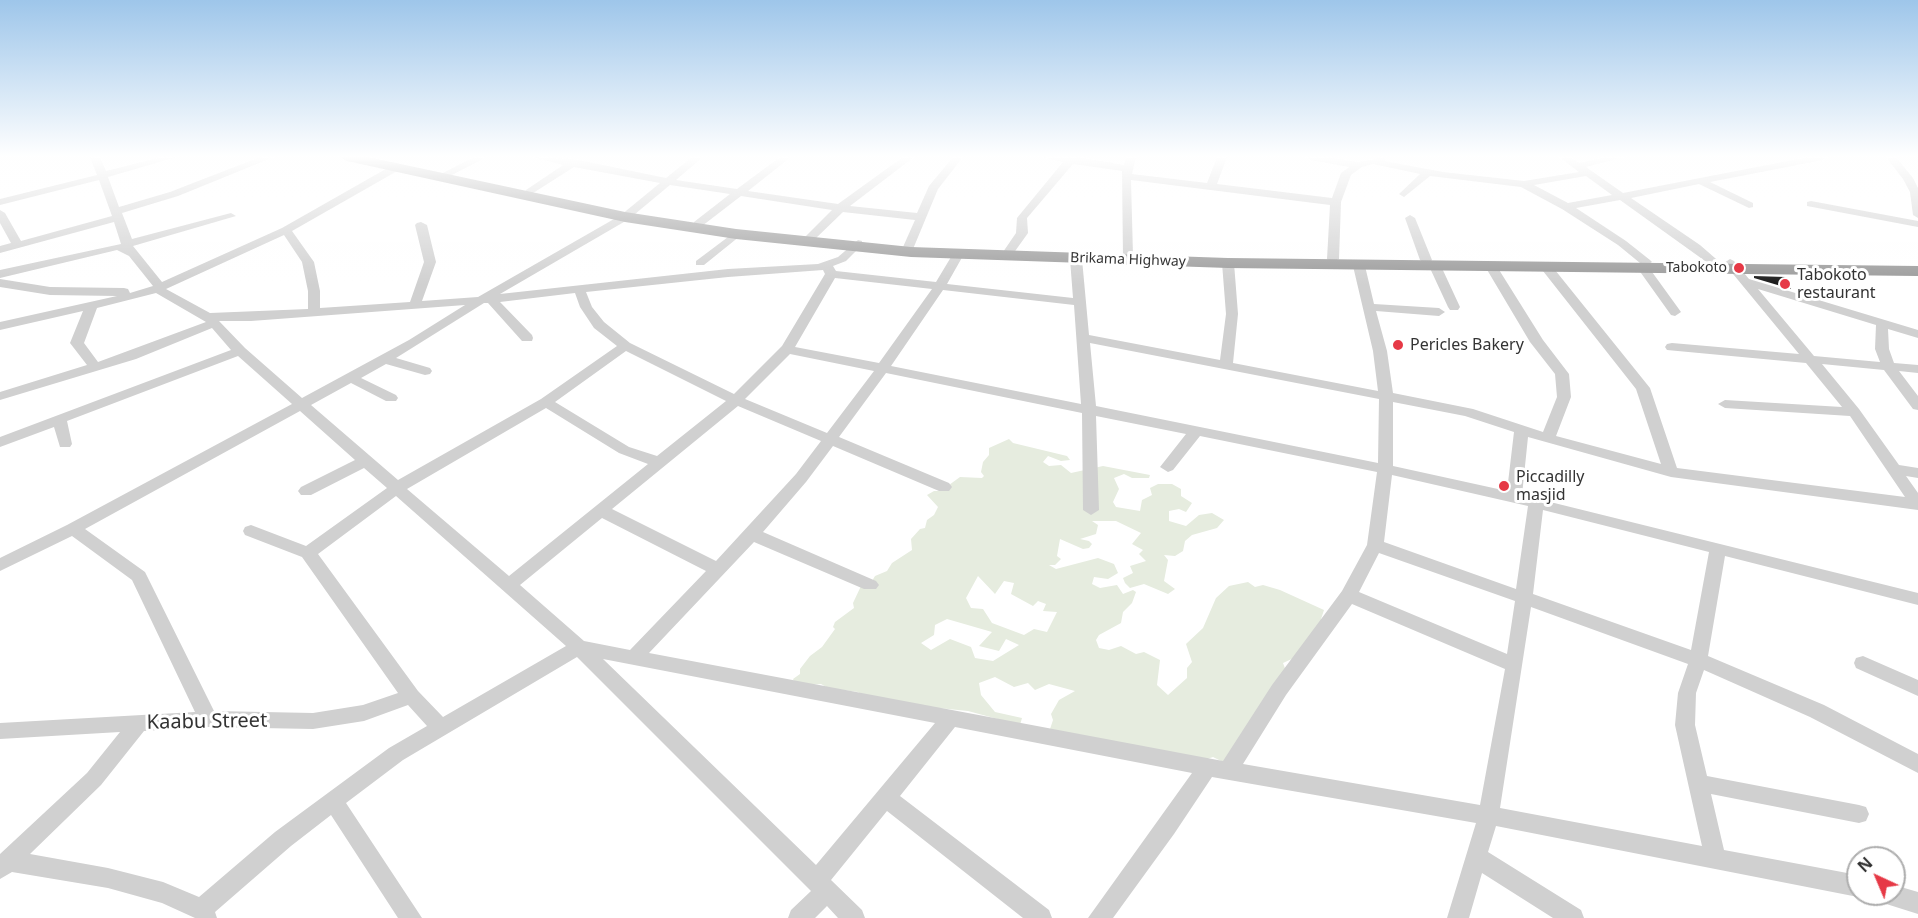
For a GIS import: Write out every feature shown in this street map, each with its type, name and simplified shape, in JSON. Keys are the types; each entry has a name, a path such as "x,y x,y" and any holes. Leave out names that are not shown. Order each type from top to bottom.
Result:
{"highway":[{"name":"Brikama Highway","path":"553,200 736,234 958,255 1076,259 1333,259 1430,263 1918,269"},
{"name":"Brikama Highway","path":"563,200 628,215 856,245 1127,256 1228,263 1359,266 1430,263 1492,268 1644,264"}],"street":[{"path":"112,200 127,246 154,290"},
{"path":"0,250 117,215 158,200"},
{"path":"0,326 154,290 286,230 339,200"},
{"path":"0,565 73,529 385,359 628,215 647,200"},
{"path":"698,224 731,200"},
{"path":"786,200 921,217"},
{"path":"810,238 851,200"},
{"path":"909,247 928,200"},
{"path":"1010,252 1022,233 1022,218 1037,200"},
{"path":"1127,200 1127,256"},
{"path":"1320,200 1336,202 1333,259"},
{"path":"1553,200 1622,243 1644,264 1676,312"},
{"path":"1566,207 1603,200"},
{"path":"1629,200 1748,282 1854,412 1918,504"},
{"path":"1738,200 1749,205"},
{"path":"1916,200 1918,215"},
{"path":"1811,204 1918,224"},
{"path":"0,213 18,245"},
{"path":"0,274 104,248 127,246 231,216"},
{"path":"1410,218 1430,263 1454,307"},
{"path":"415,304 430,262 421,225"},
{"path":"286,230 308,262 314,291 315,312"},
{"path":"700,263 736,234"},
{"path":"509,585 736,400 787,349 801,329 829,270 856,245"},
{"path":"634,657 752,534 801,478 882,369 940,286 958,255"},
{"path":"1076,259 1089,411 1091,510"},
{"path":"1226,366 1232,314 1228,263"},
{"path":"1228,771 1279,690 1349,595 1374,545 1385,469 1386,396 1370,307 1359,266"},
{"path":"1492,268 1537,342 1562,374 1564,397 1548,438"},
{"path":"1547,268 1643,388 1671,472"},
{"path":"0,396 159,346 211,320 486,299 728,273 829,270 1078,302"},
{"path":"1748,282 1918,334"},
{"path":"0,283 50,291 154,290 211,320 240,351 395,489 579,647 854,918"},
{"path":"579,289 586,307 599,325 626,346 736,400 944,487"},
{"path":"486,299 528,338"},
{"path":"91,306 77,343 95,367"},
{"path":"1370,307 1439,312"},
{"path":"1882,323 1882,349 1889,367 1918,406"},
{"path":"1083,338 1468,412 1548,438 1671,472 1918,504"},
{"path":"308,553 395,489 546,402 626,346"},
{"path":"1672,347 1918,369"},
{"path":"787,349 1089,411 1197,430 1536,502 1918,599"},
{"path":"0,442 240,351"},
{"path":"385,359 425,371"},
{"path":"351,378 391,398"},
{"path":"546,402 624,450 661,463"},
{"path":"1725,404 1854,412"},
{"path":"60,420 65,444"},
{"path":"1514,498 1522,429"},
{"path":"1168,468 1197,430"},
{"path":"306,491 365,461"},
{"path":"1896,470 1918,473"},
{"path":"1458,918 1488,817 1514,665 1536,502"},
{"path":"602,511 718,570"},
{"path":"73,529 139,576 207,718"},
{"path":"251,531 308,553 411,696 440,727"},
{"path":"752,534 870,585"},
{"path":"1374,545 1698,660 1816,711 1918,764"},
{"path":"1716,858 1685,725 1687,693 1698,660 1718,549"},
{"path":"1349,595 1514,665"},
{"path":"4,865 124,882 163,892 204,914 283,839 396,754 579,647 1228,771 1401,799 1846,884"},
{"path":"1863,663 1918,688"},
{"name":"Kaabu Street","path":"1,727 138,724 207,718 313,721 364,713 411,696"},
{"path":"799,918 887,798 950,719"},
{"path":"4,865 94,779 138,724"},
{"path":"1099,918 1167,827 1207,767"},
{"path":"1698,783 1859,814"},
{"path":"887,798 1041,918"},
{"path":"333,801 411,918"},
{"path":"1475,856 1573,918"}],"shaded area":[{"path":"1009,439 1013,443 1067,456 1070,460 1061,461 1048,456 1043,462 1049,466 1061,465 1071,473 1103,466 1150,475 1149,478 1132,478 1124,474 1114,478 1119,489 1113,502 1116,507 1140,511 1142,500 1152,495 1150,488 1158,484 1172,484 1181,489 1181,496 1192,503 1186,512 1179,509 1169,511 1169,521 1186,526 1199,515 1212,513 1224,520 1217,528 1192,535 1185,541 1183,551 1175,556 1164,555 1168,560 1164,581 1175,589 1168,594 1144,584 1130,588 1125,583 1123,578 1133,573 1130,566 1146,561 1139,554 1143,550 1132,544 1141,533 1116,521 1092,521 1098,525 1096,534 1080,539 1092,544 1089,548 1083,549 1060,539 1057,556 1061,559 1055,565 1049,565 1056,569 1098,558 1114,564 1118,573 1108,579 1094,577 1092,584 1100,588 1117,585 1123,594 1133,590 1136,592 1132,603 1123,612 1121,623 1099,635 1096,640 1099,648 1109,650 1121,646 1136,654 1144,652 1160,660 1157,685 1168,695 1187,678 1187,668 1192,662 1186,644 1203,628 1216,598 1229,586 1248,582 1255,587 1263,585 1280,590 1324,610 1321,619 1323,628 1296,657 1283,663 1286,671 1223,762 1213,757 1207,759 1049,732 1053,720 1051,714 1059,700 1075,691 1049,684 1035,690 1028,683 1014,687 995,677 979,683 981,695 995,712 1022,718 1020,725 968,711 869,701 858,692 828,688 821,684 796,686 793,679 800,674 800,669 810,656 822,647 835,629 833,627 835,622 854,608 853,603 861,586 887,571 892,563 912,550 911,539 920,529 925,528 927,520 934,515 938,507 927,495 934,491 946,491 949,485 960,477 982,478 984,476 981,472 983,462 989,455 989,448","holes":["978,576 995,594 1004,581 1014,583 1011,594 1033,606 1038,601 1046,604 1043,611 1057,612 1047,632 1034,629 1024,635 992,623 983,609 971,608 966,598","947,619 992,632 979,646 999,651 1006,639 1019,645 993,661 975,658 971,647 950,639 931,650 921,643 934,635 935,625"]}],"building":[{"path":"1754,276 1785,277 1791,289 1754,278"}],"place":[{"name":"Tabokoto","path":"1739,268"},
{"name":"Tabokoto restaurant","path":"1785,284"},
{"name":"Pericles Bakery","path":"1398,345"},
{"name":"Piccadilly masjid","path":"1504,486"}]}
